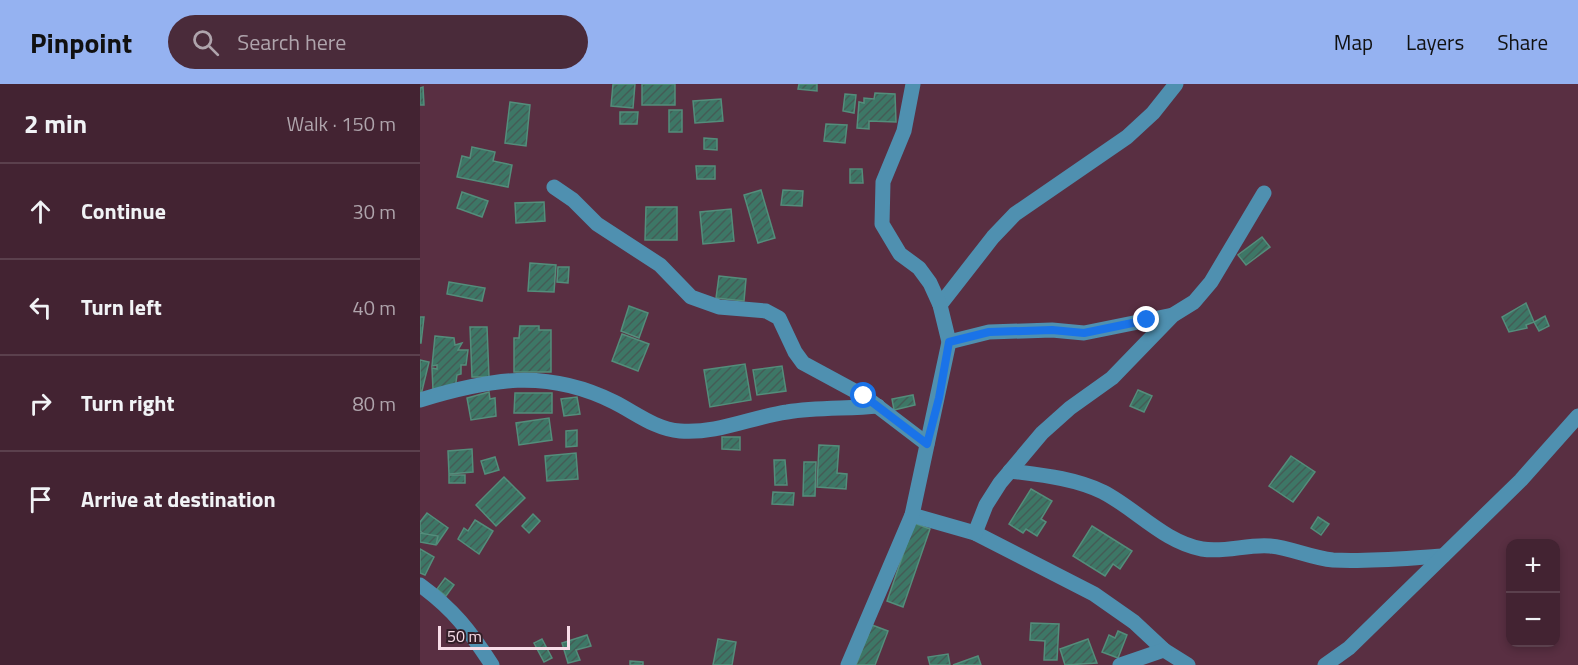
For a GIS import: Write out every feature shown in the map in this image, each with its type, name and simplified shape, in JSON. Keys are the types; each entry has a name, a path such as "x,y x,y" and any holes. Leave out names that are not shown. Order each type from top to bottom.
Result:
{"street":[{"path":"848,665 912,515 939,398 949,342 940,305 930,284 919,268 900,254 882,224 883,182 904,131 913,84"},
{"path":"940,305 993,237 1015,214 1127,137 1153,113 1176,84"},
{"path":"554,187 573,200 597,224 660,265 691,297 719,307 766,311 779,318 795,352 803,363 878,406 927,444"},
{"path":"975,533 986,505 1010,471 1042,433 1070,408 1112,378 1173,315 1194,302 1211,282 1264,193"},
{"path":"949,342 989,332 1052,330 1084,333 1173,315"},
{"path":"420,400 474,384 502,380 553,383 613,401 653,424 679,431 732,426 785,412 878,406"},
{"path":"1325,665 1349,648 1521,480 1578,416"},
{"path":"1010,471 1045,475 1089,486 1128,507 1164,533 1201,549 1237,550 1252,545 1272,546 1333,560 1443,556"},
{"path":"912,515 975,533 1101,598 1134,622 1164,650 1188,665"},
{"path":"420,585 444,603 468,627 492,665"},
{"path":"1120,665 1164,650"}],"building":[{"path":"613,84 635,84 633,108 611,106"},
{"path":"642,84 675,84 675,105 642,105"},
{"path":"799,84 817,84 817,91 798,89"},
{"path":"423,87 424,105 420,105 420,88"},
{"path":"875,93 895,94 896,122 869,121 869,129 857,128 859,102 864,103 864,98 874,99"},
{"path":"845,94 856,95 854,113 843,111"},
{"path":"721,99 723,121 695,123 693,101"},
{"path":"510,102 530,105 526,146 505,143"},
{"path":"669,110 682,110 682,132 669,132"},
{"path":"620,112 638,112 637,124 620,124"},
{"path":"826,124 847,125 845,143 824,141"},
{"path":"704,138 717,139 717,150 704,149"},
{"path":"472,147 495,152 493,161 512,165 508,187 457,177 462,156 470,158"},
{"path":"696,166 715,166 715,179 697,179"},
{"path":"850,169 862,169 863,183 850,183"},
{"path":"761,190 775,238 758,243 744,195"},
{"path":"783,190 803,191 802,206 781,205"},
{"path":"462,192 488,201 482,217 457,208"},
{"path":"544,202 545,221 516,223 515,203"},
{"path":"646,207 677,207 677,240 645,240"},
{"path":"731,209 734,241 703,244 700,212"},
{"path":"1262,237 1270,247 1246,265 1238,255"},
{"path":"530,263 556,265 554,292 528,291"},
{"path":"558,267 569,267 568,283 557,282"},
{"path":"719,276 746,279 744,301 716,298"},
{"path":"449,282 485,288 482,301 447,294"},
{"path":"1526,303 1534,322 1526,325 1527,328 1509,332 1502,317"},
{"path":"629,306 648,313 639,338 621,331"},
{"path":"1545,316 1549,326 1539,331 1534,322"},
{"path":"420,317 424,317 421,343 420,343"},
{"path":"520,326 539,326 539,330 551,330 551,372 514,372 514,338 519,338"},
{"path":"470,327 487,327 489,377 472,377"},
{"path":"622,334 649,344 638,371 612,361"},
{"path":"435,336 454,338 455,345 462,343 458,350 468,350 466,365 461,365 461,374 457,375 455,389 433,390 432,368 437,369 437,365 432,366"},
{"path":"420,360 429,362 421,395 420,395"},
{"path":"745,364 751,400 710,407 704,370"},
{"path":"782,366 786,391 757,395 753,370"},
{"path":"1138,390 1152,396 1144,412 1130,406"},
{"path":"489,392 490,399 495,398 496,416 471,420 467,398"},
{"path":"515,393 552,393 552,413 514,413"},
{"path":"913,395 915,405 894,410 892,399"},
{"path":"577,397 580,414 564,416 561,399"},
{"path":"549,418 552,440 519,445 516,423"},
{"path":"577,430 577,446 566,447 566,431"},
{"path":"722,437 740,437 740,450 722,449"},
{"path":"819,445 839,446 837,473 847,474 846,489 817,487"},
{"path":"472,449 473,472 449,474 448,451"},
{"path":"576,453 578,479 547,481 545,456"},
{"path":"1291,456 1315,472 1293,502 1269,486"},
{"path":"495,457 499,470 485,474 481,461"},
{"path":"774,460 785,460 787,485 775,485"},
{"path":"804,462 816,462 815,496 803,496"},
{"path":"449,475 465,475 465,483 449,483"},
{"path":"504,477 525,498 496,526 476,505"},
{"path":"1031,489 1052,501 1041,519 1046,522 1037,536 1026,529 1023,533 1009,524"},
{"path":"773,492 794,493 793,505 772,504"},
{"path":"427,513 448,528 437,544 420,531 420,522"},
{"path":"533,514 540,521 529,533 522,526"},
{"path":"1318,517 1329,524 1321,535 1311,528"},
{"path":"475,520 493,531 479,554 458,539 464,528 468,531"},
{"path":"914,523 930,529 903,607 887,601"},
{"path":"1092,526 1132,551 1120,569 1113,564 1105,576 1073,556"},
{"path":"420,533 438,536 436,545 420,542"},
{"path":"420,549 434,557 425,575 420,573"},
{"path":"445,578 454,585 446,596 437,589"},
{"path":"1031,623 1059,624 1057,660 1044,660 1045,641 1030,640"},
{"path":"872,625 888,631 875,665 856,665"},
{"path":"1118,631 1127,635 1118,658 1102,652 1109,635 1115,638"},
{"path":"587,635 591,646 576,650 580,660 568,663 562,643"},
{"path":"542,639 552,658 544,662 534,643"},
{"path":"718,639 736,642 732,665 713,665"},
{"path":"1088,639 1097,663 1065,665 1060,649"},
{"path":"948,654 950,665 930,665 928,657"},
{"path":"978,656 981,665 953,665"},
{"path":"630,661 643,662 643,665 630,665"}],"route":[{"path":"864,396 927,444 939,398 949,342 989,332 1052,330 1084,333 1147,320"}]}
